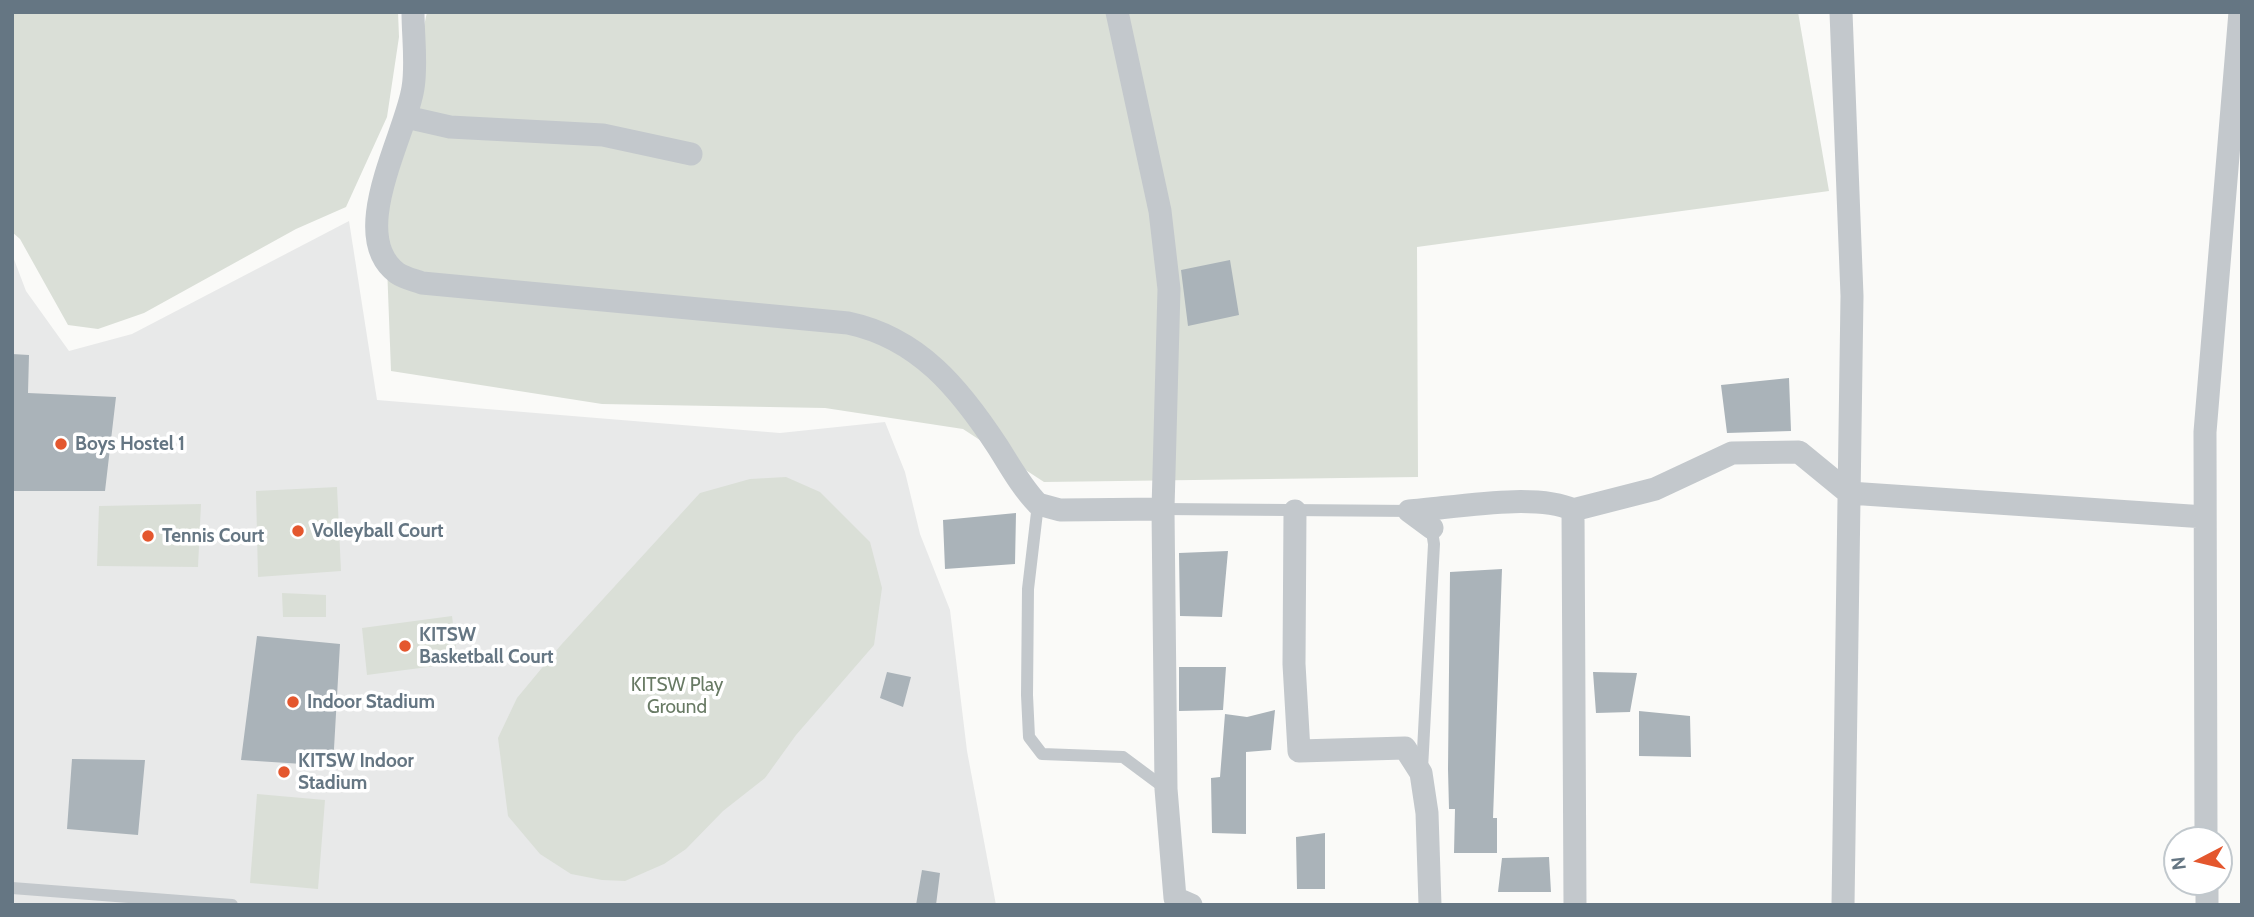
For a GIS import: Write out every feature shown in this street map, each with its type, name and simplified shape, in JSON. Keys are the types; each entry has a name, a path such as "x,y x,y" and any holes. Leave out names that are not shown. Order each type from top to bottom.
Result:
{"street":[{"path":"413,12 414,88 377,202 377,229 382,254 397,273 422,283 645,302 874,329 906,344 954,386 1038,504 1060,510 1163,509"},
{"path":"1117,12 1160,211 1170,289 1163,509 1166,789 1175,898 1191,905"},
{"path":"1841,12 1851,215 1843,905"},
{"path":"2206,826 2205,432 2240,12"},
{"path":"406,117 450,127 603,135 691,154"},
{"path":"1409,511 1534,502 1559,503 1573,510 1655,489 1732,453 1799,452 1849,493 2205,517"},
{"path":"1295,510 1294,664 1299,751 1405,748 1422,773 1427,813 1430,905"},
{"path":"1573,510 1575,905"},
{"path":"1409,511 1432,528"}],"lane":[{"path":"1038,504 1026,638 1029,737 1042,754 1122,757 1144,770 1166,789"},
{"path":"1163,509 1409,511"},
{"path":"1422,773 1432,528"},
{"path":"12,888 232,905"}],"shaded area":[{"path":"349,221 377,400 780,433 885,422 905,472 920,534 950,610 967,751 996,905 12,905 12,254 26,291 69,351 132,334"}],"green space":[{"path":"12,12 398,12 399,37 387,117 346,207 296,229 144,313 98,329 68,325 20,239 12,232"},
{"path":"427,12 1798,12 1829,191 1417,247 1418,477 1044,482 963,429 825,408 602,404 391,371 385,213"},
{"name":"KITSW Play Ground","path":"786,477 820,492 870,542 882,588 874,645 796,735 765,778 723,811 686,849 664,864 625,881 571,874 540,854 508,816 498,738 517,698 561,645 700,493 750,479"},
{"name":"Volleyball Court","path":"337,487 341,571 258,577 256,491"},
{"name":"Tennis Court","path":"201,504 198,567 97,566 99,506"},
{"path":"282,593 326,595 326,617 283,617"},
{"path":"452,616 458,663 367,675 362,628"},
{"path":"257,794 325,800 318,889 250,883"}],"building":[{"path":"1230,260 1239,315 1188,326 1181,270"},
{"name":"Boys Hostel 1","path":"12,354 29,355 28,393 116,397 105,491 12,491"},
{"path":"1789,378 1791,431 1727,433 1721,385"},
{"path":"1016,513 1015,564 945,569 943,520"},
{"path":"1228,551 1222,617 1180,616 1179,553"},
{"path":"1502,569 1493,818 1497,818 1497,853 1454,853 1455,809 1449,809 1448,769 1450,572"},
{"name":"Indoor Stadium","path":"257,636 340,644 333,766 241,760"},
{"path":"1179,667 1226,667 1223,710 1179,711"},
{"path":"887,672 911,677 903,707 880,698"},
{"path":"1593,672 1637,673 1630,712 1596,713"},
{"path":"1275,710 1271,750 1246,752 1246,834 1212,833 1211,778 1220,777 1225,714 1247,717"},
{"path":"1639,711 1690,716 1691,757 1639,756"},
{"path":"72,759 145,760 138,835 67,829"},
{"path":"1325,833 1325,889 1297,889 1296,837"},
{"path":"1549,857 1551,892 1498,892 1502,858"},
{"path":"922,870 940,873 936,905 916,905"}],"place":[{"name":"Boys Hostel 1","path":"61,444"},
{"name":"Volleyball Court","path":"298,531"},
{"name":"Tennis Court","path":"148,536"},
{"name":"KITSW Basketball Court","path":"405,646"},
{"name":"Indoor Stadium","path":"293,702"},
{"name":"KITSW Indoor Stadium","path":"284,772"}]}
